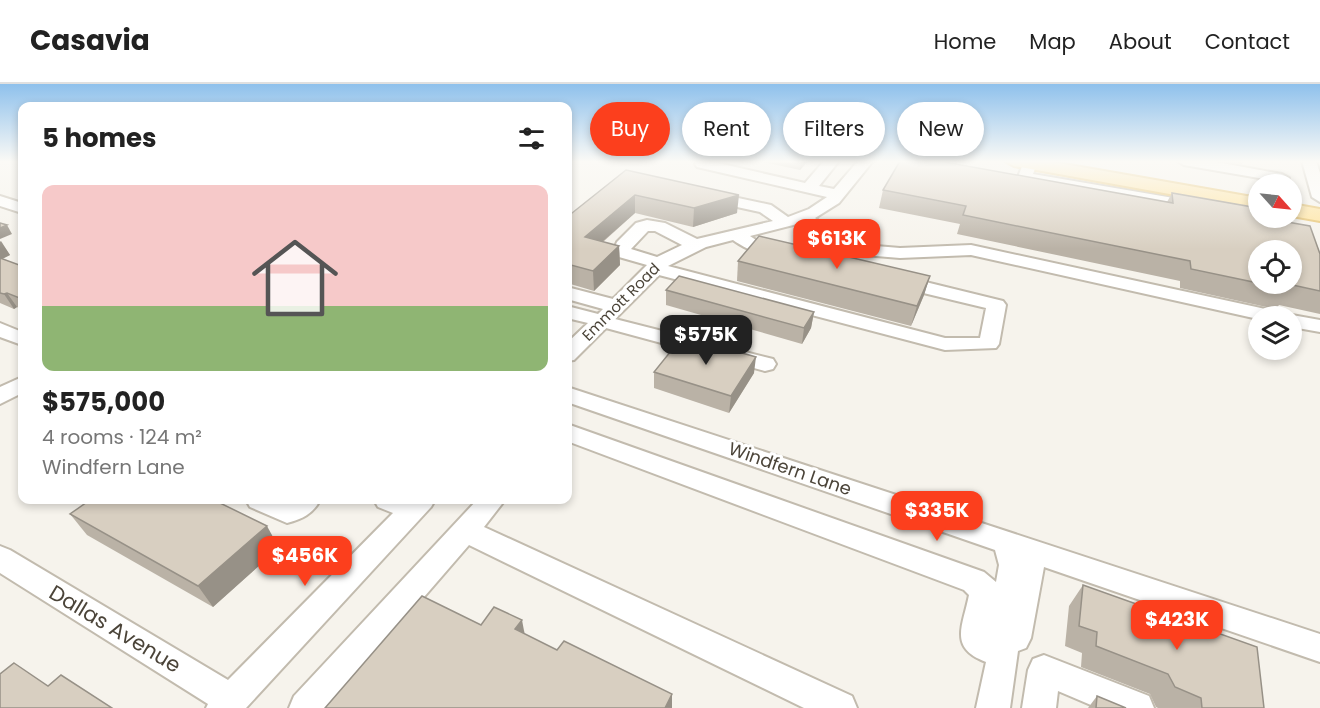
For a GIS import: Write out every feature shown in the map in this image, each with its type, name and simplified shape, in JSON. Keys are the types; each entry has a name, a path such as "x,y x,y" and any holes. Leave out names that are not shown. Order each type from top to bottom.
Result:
{"main road":[{"path":"1151,190 1248,209"},
{"path":"1302,202 1320,205"},
{"path":"1302,218 1320,215"}],"street":[{"path":"814,190 838,195"},
{"name":"Emmott Road","path":"572,350 657,265 675,253 695,244 804,217 825,206 842,190"},
{"path":"691,193 765,208 786,223"},
{"path":"0,201 18,207"},
{"path":"804,217 834,241 852,248 922,255 971,250 1248,311"},
{"path":"695,244 653,225 642,227 623,246 622,251 657,265 945,344 989,344 996,305 880,277"},
{"path":"734,234 753,246 799,257"},
{"path":"572,295 609,313 765,364"},
{"path":"572,312 609,313"},
{"path":"1302,323 1320,326"},
{"path":"0,330 18,337"},
{"path":"0,397 18,386"},
{"name":"Windfern Lane","path":"572,396 1320,648"},
{"path":"572,434 974,581 985,590 976,641 982,646 1005,647"},
{"path":"268,504 287,513 294,511 302,504"},
{"path":"227,704 406,504"},
{"path":"306,708 488,504"},
{"path":"463,530 840,708"},
{"path":"993,708 1005,647 1002,632 1013,565 1019,546"},
{"name":"Dallas Avenue","path":"0,558 227,704"},
{"path":"1039,708 1044,670 1137,708"}],"building":[{"path":"601,190 717,190 739,195 694,208 635,195 585,237 619,246 593,271 572,265 572,213"},
{"path":"884,190 1101,190 1173,203 1172,193 1248,206 1248,228 1310,226 1320,254 1320,291 1302,287 1302,240 1248,240 1248,281 1191,269 1190,261 963,215 966,206"},
{"path":"759,236 930,276 917,306 738,261"},
{"path":"0,258 18,265 18,297 0,293"},
{"path":"679,276 814,312 804,328 666,290"},
{"path":"683,336 756,357 731,396 654,372"},
{"path":"84,504 222,504 267,526 198,586 70,514"},
{"path":"1083,585 1257,647 1264,708 1202,708 1201,698 1175,687 1168,674 1096,646 1097,632 1079,626"},
{"path":"422,596 481,625 494,607 522,620 515,629 557,650 564,641 672,694 665,708 325,708"},
{"path":"14,663 48,686 61,675 112,708 0,708 0,674"},
{"path":"1097,696 1126,708 1096,708"}]}
